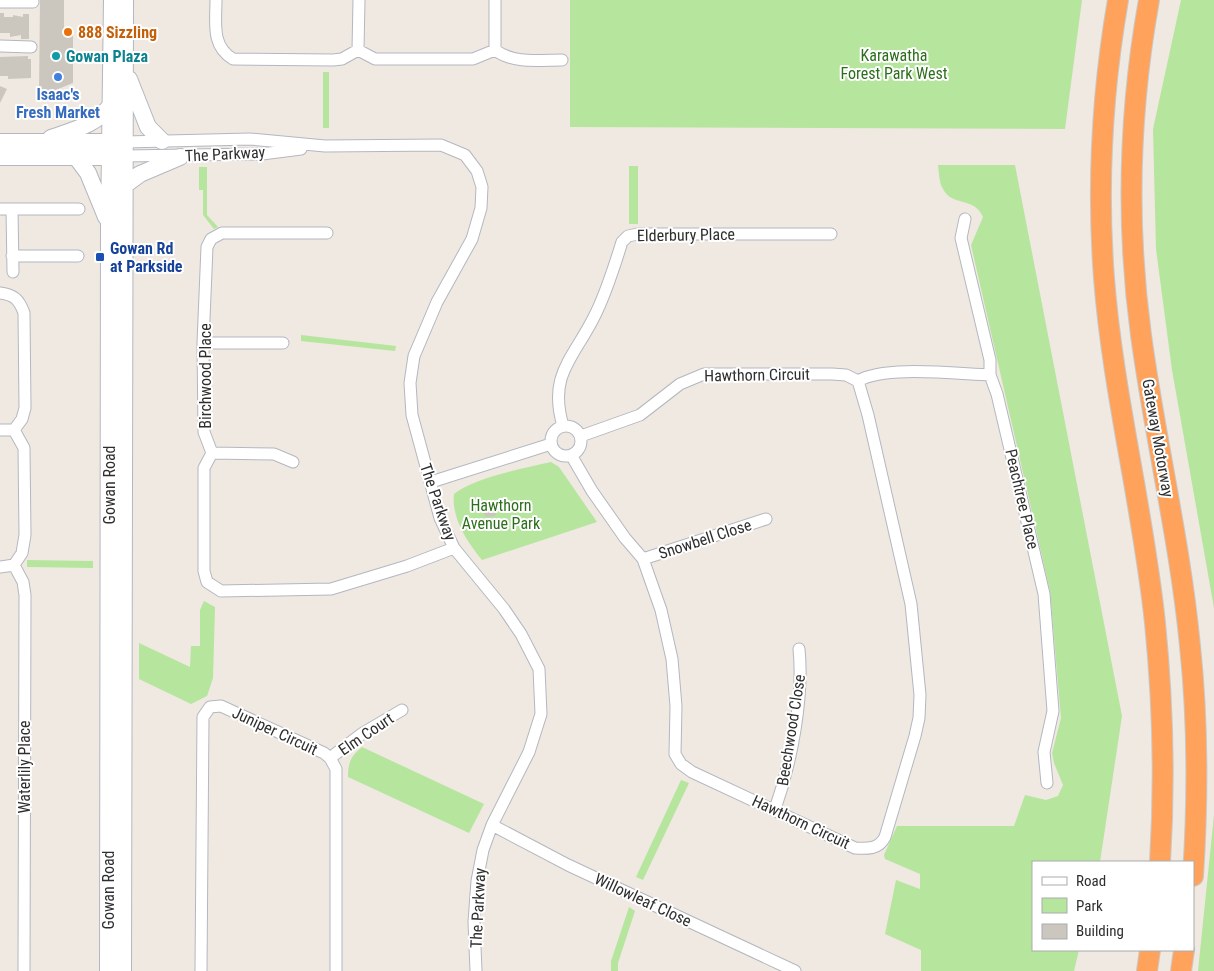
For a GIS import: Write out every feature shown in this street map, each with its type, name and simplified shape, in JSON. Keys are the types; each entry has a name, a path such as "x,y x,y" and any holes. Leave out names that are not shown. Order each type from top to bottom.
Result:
{"highway":[{"name":"Gateway Motorway","path":"1118,0 1104,98 1101,162 1102,241 1111,342 1155,622 1164,763 1160,861"},
{"name":"Gateway Motorway","path":"1149,0 1138,71 1133,123 1132,231 1141,334 1182,578 1190,645 1196,750 1193,861"},
{"path":"1147,971 1150,951"},
{"path":"1181,971 1184,951"}],"main road":[{"name":"Gowan Road","path":"112,0 110,106 125,186 123,971"},
{"name":"Gowan Road","path":"108,971 109,224 126,70 125,0"},
{"path":"126,70 148,127 162,141"},
{"path":"40,142 94,122 103,116 110,106"},
{"path":"0,142 40,142 118,149"},
{"path":"0,157 76,157 118,149"},
{"path":"76,157 88,173 109,224"},
{"path":"125,186 140,174 180,157"}],"street":[{"path":"216,0 216,37 223,53 233,59 333,60 342,59 358,50"},
{"path":"358,50 359,0"},
{"path":"495,0 495,50"},
{"path":"0,2 33,2"},
{"path":"0,46 31,47"},
{"path":"358,50 375,59 473,59 495,50"},
{"path":"495,50 505,58 516,60 562,60"},
{"name":"The Parkway","path":"118,149 162,141 250,140 325,146 441,145 465,155 477,171 482,187 481,208 472,239 437,302 414,356 410,383 412,414 440,518 454,548 504,609 521,634 539,669 541,714 529,752 492,825 483,850 477,881 474,922 476,971"},
{"name":"The Parkway","path":"118,149 180,157 262,154 325,146"},
{"path":"0,209 79,209"},
{"path":"12,209 12,272"},
{"name":"Peachtree Place","path":"965,219 961,238 990,360 990,375 997,394 1044,594 1053,711 1044,752 1046,783"},
{"name":"Birchwood Place","path":"212,453 204,432 207,247 211,240 222,233 327,233"},
{"name":"Elderbury Place","path":"563,426 558,400 558,384 562,371 594,316 622,242 628,236 638,234 831,234"},
{"path":"12,256 78,256"},
{"path":"0,293 11,295 20,301 24,313 25,408 22,419 14,430"},
{"path":"204,343 282,343"},
{"path":"858,381 865,377 886,373 990,375"},
{"name":"Hawthorn Circuit","path":"571,455 592,492 625,538 643,559 661,610 672,659 676,706 675,754 681,764 692,772 855,848 868,849 876,847 885,837 919,718 920,695 911,604 868,415 858,381 846,375 832,374 704,374 680,384 640,415 581,436"},
{"path":"563,426 574,428 581,436 580,448 571,455 559,454 551,444 553,433 563,426"},
{"path":"0,430 14,430"},
{"path":"0,567 14,565 22,553 25,535 24,448 14,430"},
{"path":"431,482 551,444"},
{"path":"293,462 274,454 212,453 204,468 204,571 207,582 221,591 331,589 407,566 454,548"},
{"name":"Snowbell Close","path":"643,559 766,519"},
{"name":"Waterlily Place","path":"14,565 23,582 25,594 24,971"},
{"name":"Beechwood Close","path":"775,810 785,782 797,712 801,668 800,649"},
{"name":"Juniper Circuit","path":"201,971 203,717 210,707 221,706 324,753 330,758 336,769 336,971"},
{"name":"Elm Court","path":"330,758 363,733 402,710"},
{"name":"Willowleaf Close","path":"492,825 568,865 795,971"}],"green space":[{"name":"Karawatha Forest Park West","path":"570,0 1082,0 1065,129 570,127"},
{"path":"1181,0 1214,0 1214,608 1172,370 1156,249 1153,129"},
{"path":"323,72 329,72 329,128 323,128"},
{"path":"938,165 1015,165 1122,716 1100,861 1032,861 1032,951 1079,951 1074,971 921,971 921,950 885,934 896,880 920,889 920,874 885,859 884,855 897,826 1014,826 1025,795 1046,800 1058,796 1063,785 1052,753 1061,718 1050,591 971,245 983,217 974,206 947,195 939,177"},
{"path":"629,166 638,166 638,224 629,224"},
{"path":"199,167 207,167 207,215 218,227 214,229 203,215 203,190 199,190"},
{"path":"301,335 396,346 395,351 301,341"},
{"name":"Hawthorn Avenue Park","path":"551,462 559,467 597,522 482,560 466,538 458,521 455,512 454,494 486,478"},
{"path":"27,560 93,561 93,568 27,567"},
{"path":"204,601 215,607 213,678 207,696 191,704 139,679 139,643 190,667 191,646 200,646 200,610"},
{"path":"362,747 484,804 469,833 348,777 351,760"},
{"path":"681,780 689,783 643,880 636,877"},
{"path":"1214,815 1214,971 1198,971"},
{"path":"629,907 635,911 618,963 618,971 611,971 611,961"}],"building":[{"name":"Gowan Plaza","path":"40,0 64,0 64,29 73,29 73,83 41,96 39,92"},
{"path":"0,13 4,13 4,17 13,17 13,15 23,17 23,14 29,14 29,39 21,39 21,35 10,37 10,33 0,33"},
{"path":"28,56 28,59 31,59 31,78 8,79 8,76 0,76 0,57"},
{"path":"0,86 7,89 0,103"},
{"path":"493,501 498,508 495,516 486,517 481,510 484,502"}],"place":[{"name":"888 Sizzling","path":"68,32"},
{"name":"Gowan Plaza","path":"56,56"},
{"name":"Isaac's Fresh Market","path":"58,77"},
{"name":"Gowan Rd at Parkside","path":"100,257"}]}
